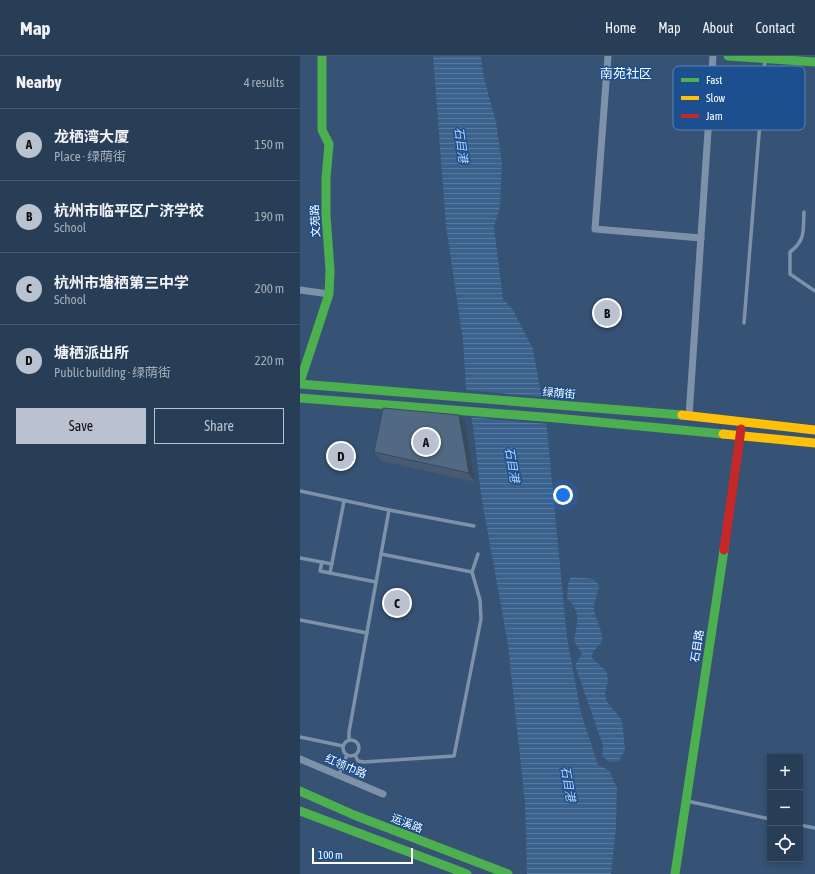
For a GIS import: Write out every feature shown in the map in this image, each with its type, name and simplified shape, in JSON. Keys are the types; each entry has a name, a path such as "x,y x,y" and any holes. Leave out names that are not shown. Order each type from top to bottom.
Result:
{"main road":[{"name":"文苑路","path":"300,383 329,294 330,270 326,215 326,178 329,144 322,130 322,56"},
{"path":"728,56 765,57 815,62"},
{"name":"绿荫街","path":"300,383 461,398 688,416 815,430"},
{"path":"300,398 556,418 815,443"},
{"name":"石目路","path":"675,874 730,516 742,422"},
{"name":"运溪路","path":"300,791 354,815 508,874"},
{"path":"300,810 467,874"}],"street":[{"path":"608,56 595,229 701,238"},
{"path":"712,66 713,56"},
{"path":"688,416 708,130"},
{"path":"300,290 329,294"},
{"name":"红领巾路","path":"300,759 383,794"}],"lane":[{"path":"744,323 759,130"},
{"path":"804,212 803,234 800,245 790,252 790,274 815,291"},
{"path":"300,491 474,526"},
{"path":"330,573 344,501"},
{"path":"343,746 349,740 349,732 389,510"},
{"path":"381,554 472,572"},
{"path":"355,755 358,761 364,762 454,756 481,619 480,600 472,572 478,554"},
{"path":"300,558 332,564"},
{"path":"322,562 320,571 376,582"},
{"path":"300,620 367,633"},
{"path":"300,737 343,746"},
{"path":"349,740 354,740 359,746 355,755"},
{"path":"343,746 347,755"},
{"path":"347,755 355,755"},
{"path":"339,775 347,755"},
{"path":"686,801 767,818"},
{"path":"803,826 815,828"}],"water":[{"name":"石目港","path":"433,56 481,56 484,78 496,122 502,163 500,206 494,227 503,299 513,310 533,349 547,429 567,638 581,713 598,765 609,770 617,788 616,828 611,874 527,874 525,803 508,645 481,495 473,427 466,388 463,341 446,226"},
{"path":"571,577 593,579 599,585 594,610 601,633 602,642 593,651 592,658 607,672 608,681 605,694 607,702 622,720 625,750 619,761 609,762 602,756 603,746 575,665 582,654 574,641 577,613 572,603 567,598 568,584"}],"pier":[{"path":"464,390 543,397 548,424 469,417"}],"building":[{"path":"383,408 459,415 469,473 374,452"}],"traffic: fast":[{"path":"300,382 329,294 330,270 326,215 326,178 329,144 322,130 322,56"},
{"path":"728,56 815,62"},
{"path":"300,384 682,415"},
{"path":"300,398 556,418 723,434"},
{"path":"675,874 724,550"},
{"path":"300,791 354,815 508,874"},
{"path":"300,811 467,874"}],"traffic: slow":[{"path":"682,415 815,430"},
{"path":"723,434 815,443"}],"traffic: jam":[{"path":"724,550 741,429"}],"place":[{"name":"杭州市临平区广济学校","path":"607,313"},
{"name":"龙栖湾大厦","path":"426,442"},
{"name":"塘栖派出所","path":"341,456"},
{"name":"杭州市塘栖第三中学","path":"397,603"}],"district":[{"name":"南苑社区","path":"626,73"}]}
